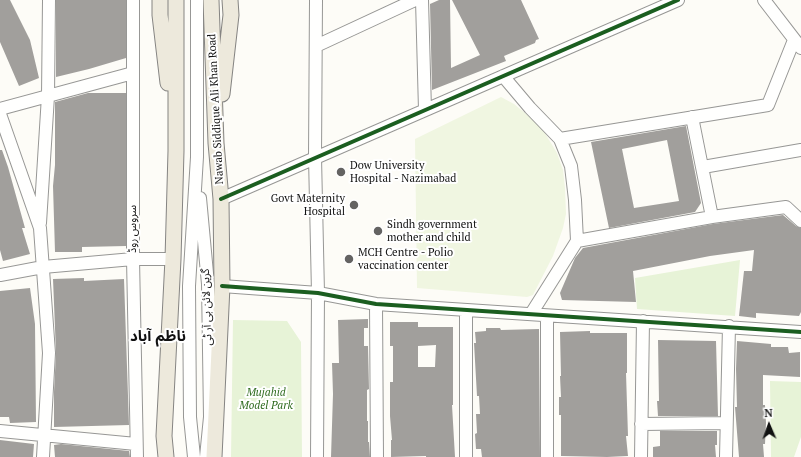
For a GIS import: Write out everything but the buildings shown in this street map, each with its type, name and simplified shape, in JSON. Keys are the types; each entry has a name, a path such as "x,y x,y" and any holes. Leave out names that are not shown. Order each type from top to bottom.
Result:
{"main road":[{"path":"160,0 160,14 176,151"},
{"path":"166,457 164,436 176,151 176,0"},
{"name":"Nawab Siddique Ali Khan Road","path":"211,0 216,143 221,199 222,286 214,457"},
{"path":"216,143 230,15 230,0"}],"street":[{"path":"43,457 49,353 40,228 48,96 49,0"},
{"name":"سروس روڈ","path":"133,0 133,259 137,457"},
{"name":"گرین لائن بی آر ٹی","path":"194,457 190,417 188,286 197,157 197,0"},
{"path":"316,0 315,157 318,293 317,457"},
{"path":"316,46 415,0"},
{"path":"422,0 425,110"},
{"path":"221,199 678,0"},
{"path":"560,139 768,105 797,44 764,0"},
{"path":"0,109 133,73"},
{"path":"502,76 560,139 571,166 575,200 577,241 531,314"},
{"path":"0,114 40,228"},
{"path":"692,117 712,217"},
{"path":"703,167 801,150"},
{"name":"گرین لائن بی آر ٹی","path":"197,157 208,284 210,417 206,457"},
{"path":"577,241 712,217 786,207 801,221"},
{"path":"0,275 43,267 133,259 172,259"},
{"path":"222,286 318,293 376,304 547,316 729,326 801,332"},
{"path":"376,304 377,457"},
{"path":"466,310 466,457"},
{"path":"547,316 547,457"},
{"path":"641,457 643,321"},
{"path":"726,457 729,326"},
{"path":"641,424 726,424"},
{"path":"0,431 136,444"}],"green space":[{"path":"501,97 514,104 540,125 557,153 563,170 566,214 563,228 553,256 533,295 527,297 417,288 415,139"},
{"path":"740,260 735,316 637,309 635,278"},
{"name":"Mujahid Model Park","path":"233,320 287,321 301,342 302,457 231,457"},
{"path":"770,381 801,382 801,437 794,457 771,457"}],"cycle path":[{"path":"221,199 678,0"},
{"path":"222,286 318,293 376,304 801,332"}],"place":[{"name":"Dow University Hospital - Nazimabad","path":"341,172"},
{"name":"Govt Maternity Hospital","path":"354,205"},
{"name":"Sindh government mother and child","path":"378,231"},
{"name":"MCH Centre - Polio vaccination center","path":"349,259"}],"district":[{"name":"ناظم آباد","path":"158,337"}]}
